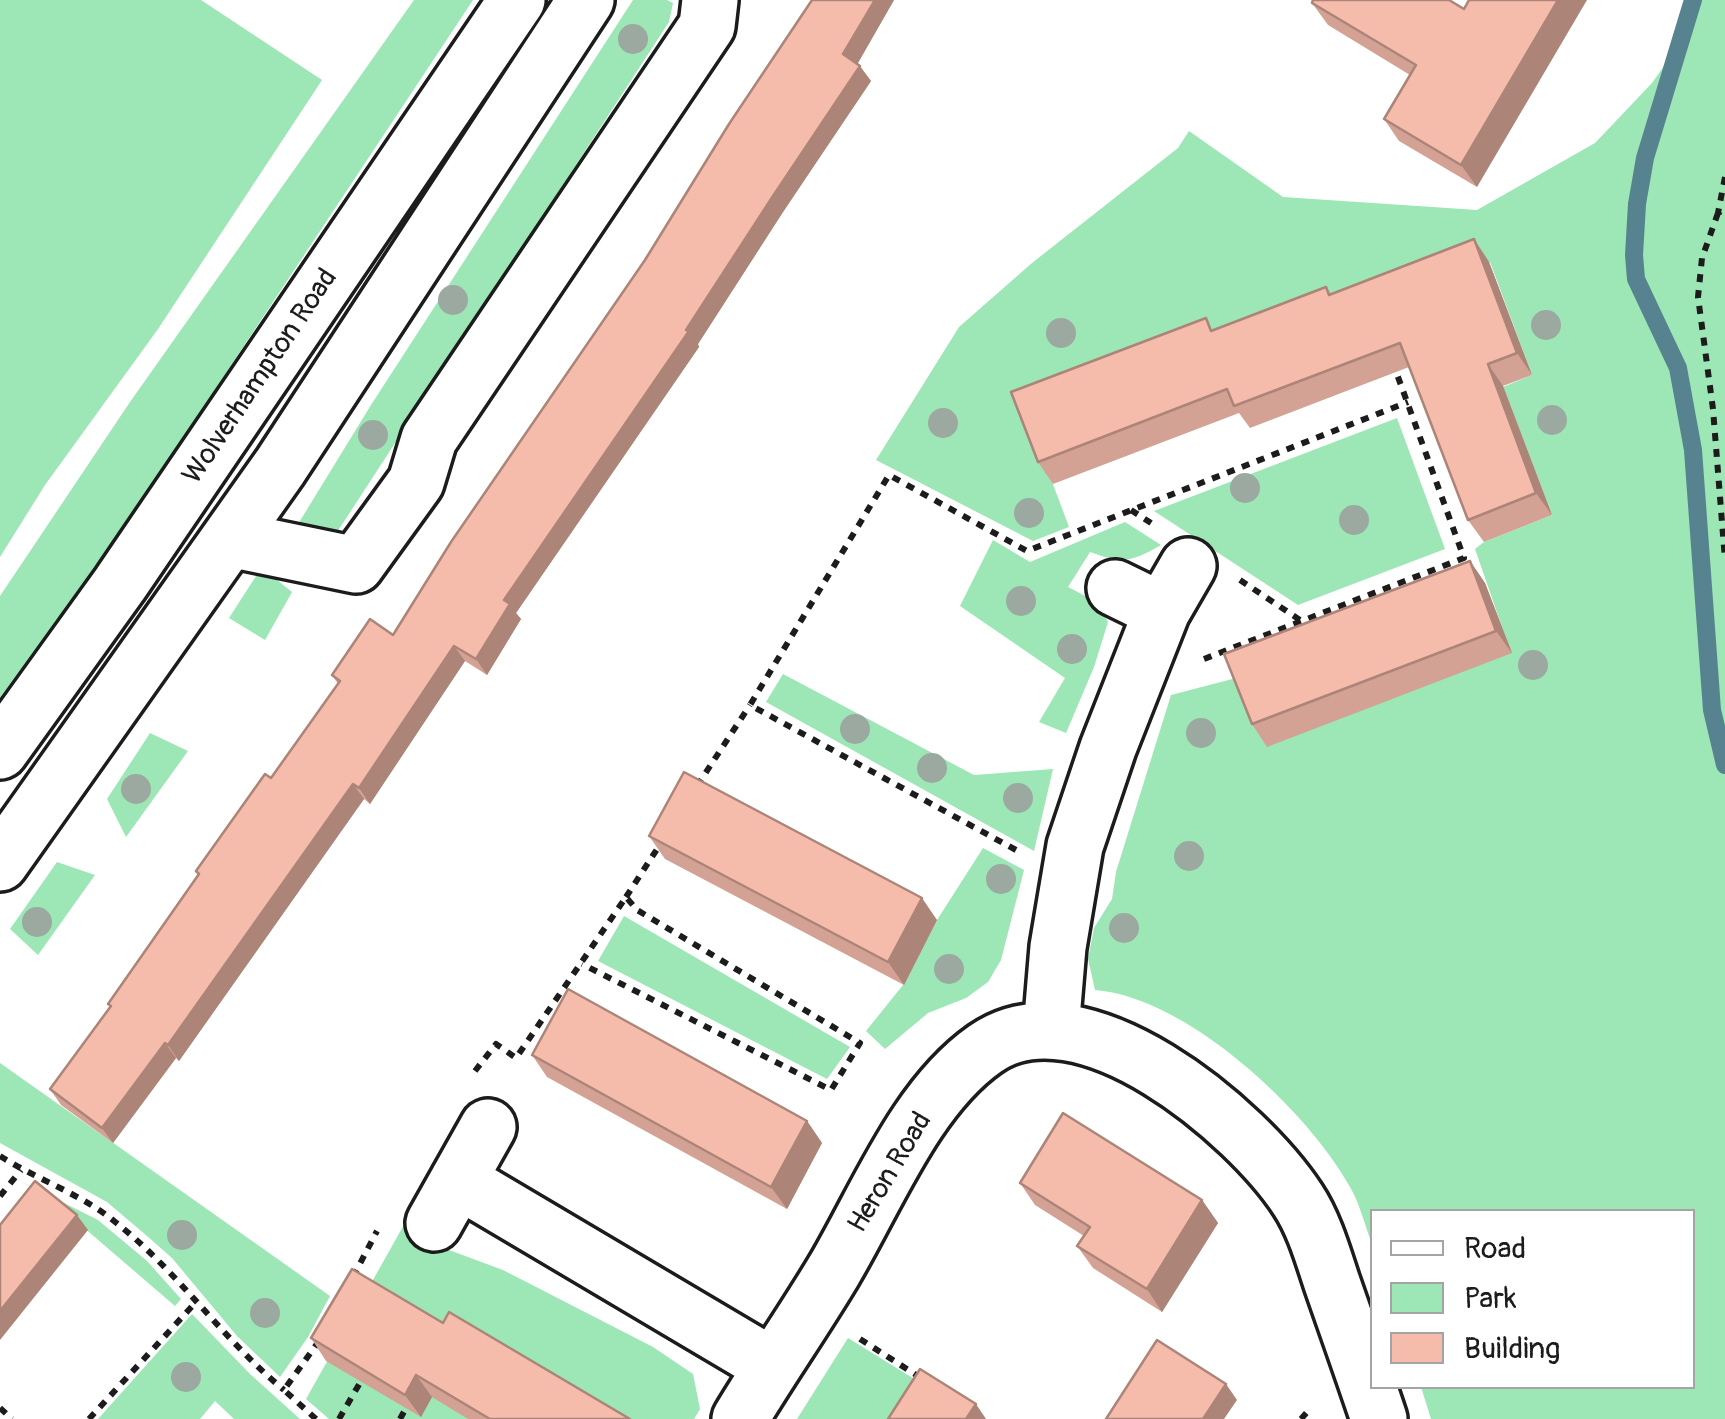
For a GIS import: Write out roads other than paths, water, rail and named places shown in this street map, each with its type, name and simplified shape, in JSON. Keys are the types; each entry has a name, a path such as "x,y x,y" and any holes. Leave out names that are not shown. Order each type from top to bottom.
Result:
{"main road":[{"name":"Wolverhampton Road","path":"0,751 131,568 517,0"},
{"path":"0,862 280,467 586,0"},
{"path":"230,539 356,564 416,482 429,439 707,26 710,0"},
{"path":"1051,1030 1058,947 1074,846 1108,748 1155,588"},
{"name":"Heron Road","path":"740,1419 833,1272 899,1154 946,1086 987,1047 1036,1030 1051,1030 1071,1031 1124,1050 1182,1084 1262,1154 1300,1202 1313,1231 1380,1419"},
{"path":"488,1127 446,1202 772,1366"}],"waterway":[{"path":"1693,0 1645,158 1634,255 1636,279 1678,368 1693,450 1712,710 1725,765"}]}
